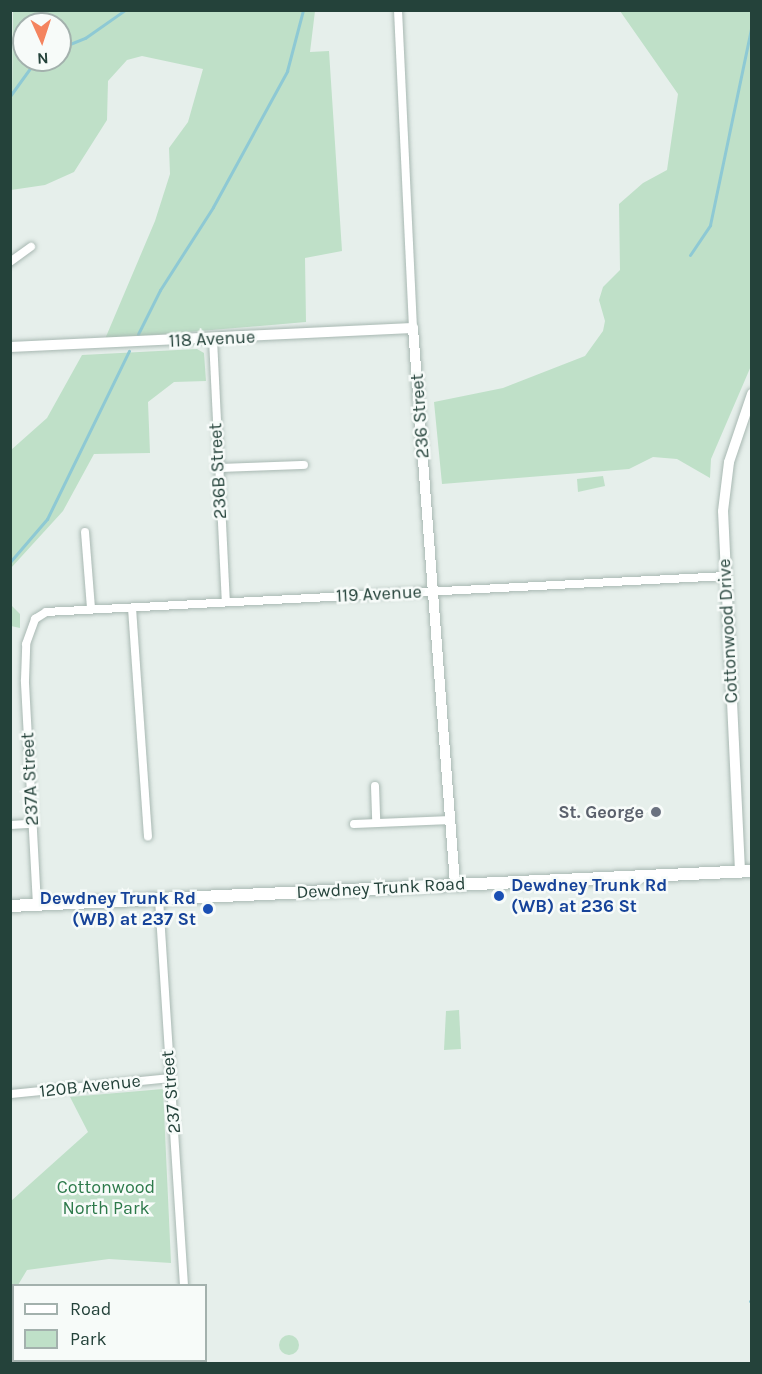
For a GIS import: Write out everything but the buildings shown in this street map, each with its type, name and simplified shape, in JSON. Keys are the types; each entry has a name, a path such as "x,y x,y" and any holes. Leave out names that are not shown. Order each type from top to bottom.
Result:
{"main road":[{"name":"Dewdney Trunk Road","path":"10,906 746,871"}],"street":[{"name":"236 Street","path":"398,10 413,328 455,884"},
{"path":"10,262 31,248"},
{"name":"118 Avenue","path":"10,347 413,328"},
{"name":"236B Street","path":"213,339 217,468 225,602"},
{"name":"Cottonwood Drive","path":"746,871 725,576 726,477 752,394"},
{"path":"217,468 304,465"},
{"path":"85,532 91,609"},
{"name":"119 Avenue","path":"35,619 46,612 91,609 725,576"},
{"path":"132,608 148,836"},
{"name":"237A Street","path":"35,619 26,644 25,680 37,905"},
{"path":"375,786 376,823"},
{"path":"354,824 451,820"},
{"path":"10,825 32,824"},
{"name":"237 Street","path":"159,898 184,1284"},
{"name":"120B Avenue","path":"10,1094 169,1078"}],"green space":[{"path":"13,10 315,11 310,52 329,51 342,251 305,258 306,322 105,339 155,221 170,174 169,148 188,122 203,69 142,56 127,60 108,81 107,120 74,172 45,185 11,190 12,72 72,72 72,12 13,12"},
{"path":"620,11 751,11 751,366 711,459 710,478 677,459 653,457 629,469 442,484 434,402 503,388 585,356 603,331 605,321 599,300 603,287 620,270 619,204 643,183 667,170 678,94"},
{"path":"197,349 204,353 206,381 174,382 148,402 150,453 94,454 63,511 11,568 11,450 47,418 82,355"},
{"path":"603,476 605,486 578,492 577,479"},
{"path":"10,604 20,614 20,628 11,626"},
{"path":"459,1010 461,1049 444,1050 446,1011"},
{"name":"Cottonwood North Park","path":"163,1089 171,1263 109,1259 27,1270 19,1284 12,1284 11,1299 11,1201 88,1132 70,1097"},
{"path":"289,1335 296,1338 299,1345 296,1352 289,1355 282,1352 279,1345 282,1338"}],"waterway":[{"path":"72,43 85,38 125,10"},
{"path":"138,334 160,290 213,207 287,71 303,10"},
{"path":"690,255 710,225 752,24"},
{"path":"10,96 27,72"},
{"path":"10,562 47,519 129,351"}],"place":[{"name":"St. George","path":"656,812"},
{"name":"Dewdney Trunk Rd (WB) at 236 St","path":"499,896"},
{"name":"Dewdney Trunk Rd (WB) at 237 St","path":"208,909"}]}
